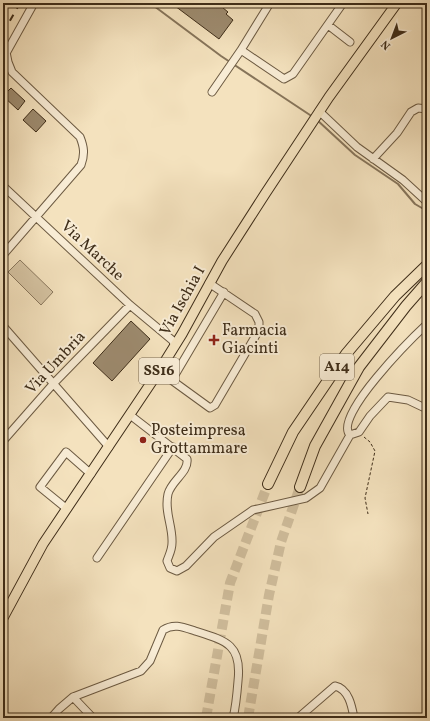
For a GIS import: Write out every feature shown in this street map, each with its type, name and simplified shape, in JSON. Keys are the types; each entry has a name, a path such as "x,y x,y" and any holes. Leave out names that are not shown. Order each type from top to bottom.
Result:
{"highway":[{"name":"A14","path":"268,484 293,432 346,354 395,296 427,265"},
{"name":"A14","path":"300,487 315,446 359,367 406,306 427,282"}],"main road":[{"name":"Via Ischia I","path":"3,618 32,563 159,371 175,345 209,282 311,123 397,3"}],"street":[{"path":"3,8 6,3"},
{"path":"3,255 81,165 84,157 84,146 80,137 12,72 5,55 34,3"},
{"path":"212,92 241,50 270,3"},
{"path":"241,50 279,78 286,79 293,74 343,3"},
{"path":"328,25 350,42"},
{"path":"373,159 397,133 411,112 418,108 427,109"},
{"path":"318,113 356,147 403,180 427,202"},
{"name":"Via Marche","path":"3,186 130,305 172,340 175,345"},
{"path":"159,371 210,408 215,405 259,330 259,322 255,314 209,282"},
{"path":"172,380 224,292"},
{"name":"Via Umbria","path":"3,441 54,383 130,305"},
{"path":"350,435 347,428 358,402 387,363 427,324"},
{"path":"3,326 109,447"},
{"path":"130,415 187,459 187,464 170,487 168,495 167,520 172,545 167,561 168,565 177,571 186,566 214,538 253,510 306,498 314,494 320,488 350,435 359,432 370,416 388,397 408,400 427,409"},
{"path":"97,558 173,447"},
{"path":"67,509 40,487 66,452 91,474"},
{"path":"51,718 59,709 74,697 140,671 150,661 163,630 176,625 216,638 228,644 237,654 240,668 233,718"},
{"path":"298,718 336,686 344,692 350,702 354,718"},
{"path":"74,697 93,718"}],"path":[{"path":"359,432 370,442 375,451 365,498 368,514"}],"shaded area":[{"path":"20,260 53,292 41,305 8,272"}],"building":[{"path":"171,3 217,3 228,12 226,14 233,20 219,39"},
{"path":"11,88 25,101 18,110 3,96"},
{"path":"33,109 46,121 36,132 23,120"},
{"path":"131,321 150,339 112,381 93,363"}],"waterway":[{"path":"150,3 221,56 313,117"},
{"path":"316,119 355,155 398,184 415,204 427,211"}],"tunnel":[{"path":"206,718 230,583 268,484"},
{"path":"248,718 269,595 281,542 300,487"}],"railway":[{"path":"3,33 20,3"}],"place":[{"name":"Farmacia Giacinti","path":"214,340"},
{"name":"Posteimpresa Grottammare","path":"143,440"}]}
